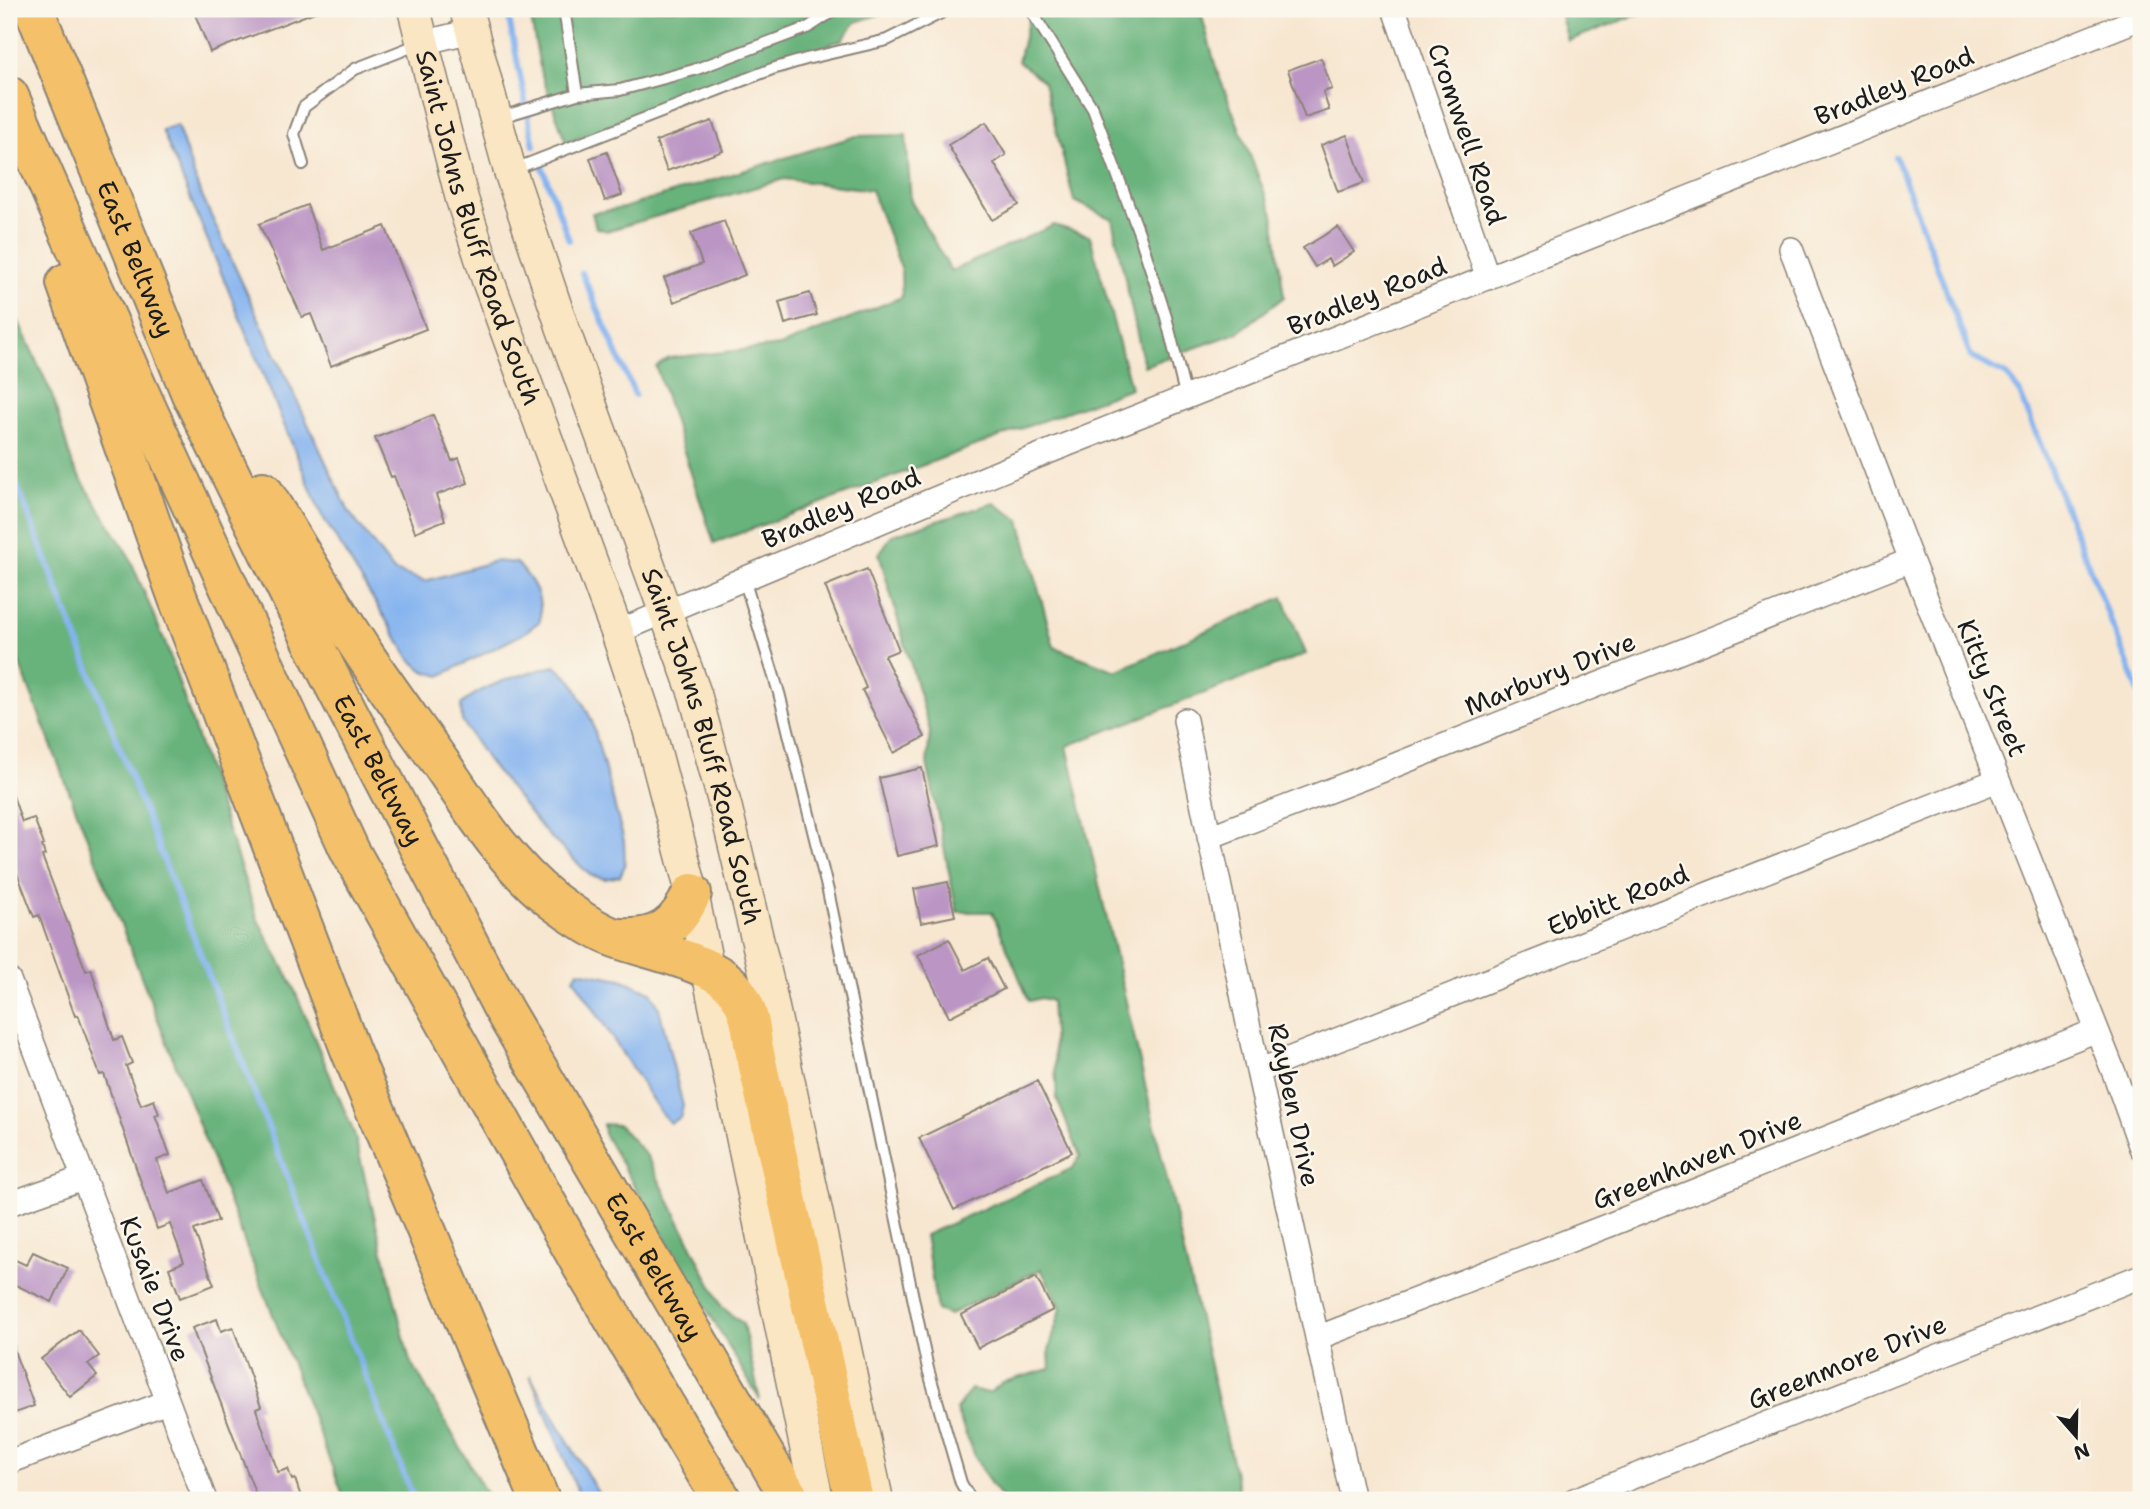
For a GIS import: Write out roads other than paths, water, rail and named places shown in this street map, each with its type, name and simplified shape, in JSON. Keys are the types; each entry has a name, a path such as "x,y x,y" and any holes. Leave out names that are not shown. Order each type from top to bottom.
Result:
{"highway":[{"name":"East Beltway","path":"34,9 191,394 328,673 503,1009 791,1500"},
{"name":"East Beltway","path":"9,96 138,388 350,851 583,1268 722,1500"},
{"path":"72,102 260,486 366,656 492,835 523,874 582,922 616,938 674,956 707,970 723,977 734,987 750,1017 756,1057 854,1500"},
{"path":"9,122 177,596 351,1052 540,1500"},
{"path":"616,938 635,939 659,933 685,911 692,893"}],"main road":[{"name":"Saint Johns Bluff Road South","path":"414,9 462,199 489,283 617,632 648,725 692,893 817,1500"},
{"name":"Saint Johns Bluff Road South","path":"469,20 510,171 562,326 695,694 761,957 877,1500"}],"street":[{"name":"Cromwell Road","path":"1394,9 1488,278"},
{"name":"Bradley Road","path":"617,632 1023,462 2141,18"},
{"path":"422,43 469,20"},
{"name":"Kitty Street","path":"1791,249 2097,1030 2141,1149"},
{"name":"Marbury Drive","path":"1209,837 1911,560"},
{"name":"Rayben Drive","path":"1185,720 1258,1070 1353,1500"},
{"name":"Ebbitt Road","path":"1258,1070 1998,780"},
{"name":"Kusaie Drive","path":"9,980 205,1500"},
{"name":"Greenhaven Drive","path":"1317,1338 1612,1224 2097,1030"},
{"path":"9,1204 83,1178"},
{"name":"Greenmore Drive","path":"1574,1500 2141,1276"},
{"path":"9,1462 167,1402"}],"lane":[{"path":"564,9 577,94"},
{"path":"495,119 577,94 620,90 694,70 809,27 835,9"},
{"path":"510,171 772,69 887,40 948,9"},
{"path":"1030,9 1093,109 1139,233 1166,317 1186,398"},
{"path":"303,164 294,134 304,107 355,69 422,43"},
{"path":"744,579 779,693 828,891 928,1369 961,1483 971,1500"}],"water":[{"path":"177,125 199,190 349,512 394,571 425,581 495,561 517,563 528,576 540,603 540,621 523,634 440,676 424,671 410,659 321,514 162,130"},
{"path":"555,666 573,682 592,721 624,841 625,865 620,876 605,879 590,875 547,834 488,761 462,721 461,705 480,691 505,680"},
{"path":"578,971 621,979 651,992 659,1008 683,1106 680,1118 670,1123 660,1112 574,978"},
{"path":"530,1375 602,1500 581,1500"}],"waterway":[{"path":"507,9 534,146"},
{"path":"1896,157 1971,357 2007,375 2019,391 2141,697"},
{"path":"542,166 569,240"},
{"path":"582,273 635,395"},
{"path":"9,465 414,1500"}]}
